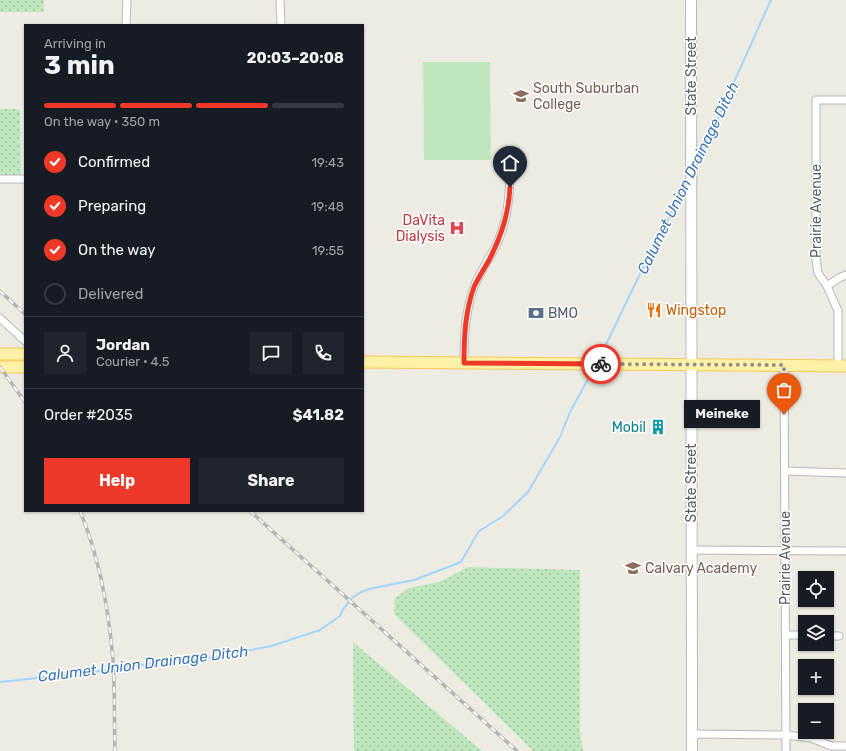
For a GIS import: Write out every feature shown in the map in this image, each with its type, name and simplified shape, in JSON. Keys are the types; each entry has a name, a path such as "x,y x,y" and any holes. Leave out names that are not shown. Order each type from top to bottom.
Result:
{"main road":[{"path":"0,354 24,354"},
{"path":"364,362 842,366"},
{"path":"0,367 24,367"}],"street":[{"path":"126,24 127,0"},
{"path":"280,0 281,24"},
{"name":"State Street","path":"691,0 692,751"},
{"name":"Prairie Avenue","path":"842,366 838,311 818,273 816,259 816,100 846,100"},
{"path":"464,363 464,335 474,287 499,239 506,220 510,178"},
{"path":"0,179 24,179"},
{"path":"826,286 846,275"},
{"path":"0,318 24,340"},
{"name":"Prairie Avenue","path":"784,365 786,751"},
{"path":"785,471 846,473"},
{"path":"692,550 846,551"},
{"path":"786,635 798,635"},
{"path":"834,636 839,636"},
{"path":"692,734 786,735 812,738 831,746 846,746"}],"green space":[{"path":"0,0 44,0 44,12 0,12"},
{"path":"423,62 490,62 491,160 424,160"},
{"path":"0,109 20,109 21,175 0,175"},
{"path":"468,567 580,570 580,731 583,751 533,751 394,614 395,598 409,588 439,582"},
{"path":"353,642 482,751 354,751"}],"waterway":[{"name":"Calumet Union Drainage Ditch","path":"696,166 771,0"},
{"name":"Calumet Union Drainage Ditch","path":"601,355 687,182"},
{"name":"Calumet Union Drainage Ditch","path":"0,682 215,657 271,646 320,630 340,616 343,609 352,598 361,592 414,580 461,562 479,531 503,516 528,492 560,437 570,412 592,372"}],"railway":[{"path":"0,291 24,313"},
{"path":"0,367 24,401"},
{"path":"80,512 98,565 109,623 114,671 115,751"},
{"path":"251,512 517,751"}],"way so far":[{"path":"601,364 784,365 784,414"}],"place":[{"name":"South Suburban College","path":"521,96"},
{"name":"DaVita Dialysis","path":"457,228"},
{"name":"Wingstop","path":"654,310"},
{"name":"BMO","path":"536,313"},
{"name":"Meineke","path":"784,414"},
{"name":"Mobil","path":"658,427"},
{"name":"Calvary Academy","path":"633,568"}],"route":[{"path":"510,187 506,220 489,260 474,287 464,335 464,363 601,364"}]}
